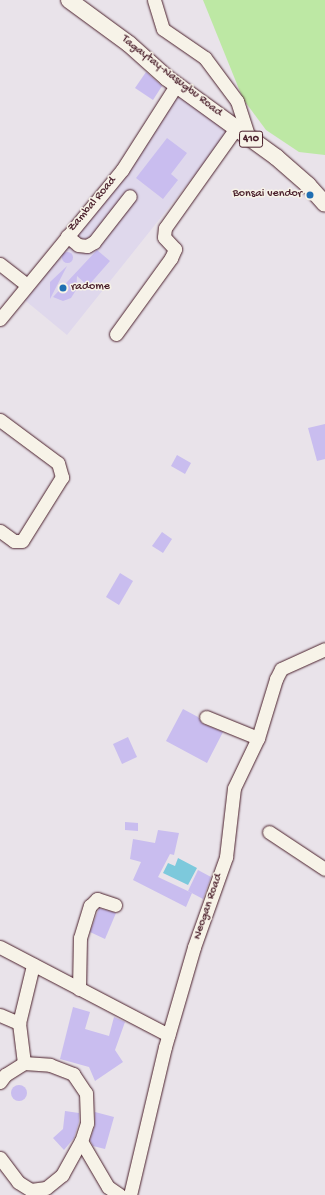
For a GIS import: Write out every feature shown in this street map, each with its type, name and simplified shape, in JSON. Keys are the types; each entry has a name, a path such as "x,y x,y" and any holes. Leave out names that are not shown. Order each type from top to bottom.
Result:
{"main road":[{"name":"Tagaytay-Nasugbu Road","path":"69,0 129,44 177,84 282,161 325,204"}],"street":[{"path":"116,334 171,258 175,249 164,237 165,228 242,132 237,101 205,58 163,29 154,0"},
{"name":"Zambal Road","path":"0,319 26,285 122,170 177,84"},
{"path":"67,236 78,245 87,246 94,242 130,196"},
{"path":"0,264 26,285"},
{"path":"0,420 58,463 62,477 22,541 14,541 0,531"},
{"name":"Neogan Road","path":"130,1195 168,1035 194,947 226,857 234,788 258,738 276,679 282,669 325,649"},
{"path":"206,717 258,738"},
{"path":"269,832 325,869"},
{"path":"79,989 80,938 90,906 97,899 115,905"},
{"path":"0,947 168,1035"},
{"path":"24,1063 18,1023 33,965"},
{"path":"0,1015 18,1023"},
{"path":"0,1082 5,1075 24,1063 50,1065 73,1074 86,1093 87,1123 81,1141 62,1175 46,1188 31,1190 18,1182 0,1158"},
{"path":"81,1141 108,1187 120,1195"}],"shaded area":[{"path":"186,97 230,131 67,335 21,297 77,232 175,98"}],"green space":[{"path":"203,0 325,0 325,155 299,152 266,130 243,99"}],"water":[{"path":"178,858 197,868 188,885 163,873 168,863 175,866"}],"building":[{"path":"146,72 162,86 153,100 135,88"},
{"path":"167,138 187,153 171,174 178,180 163,199 136,178"},
{"path":"97,250 110,261 88,286 77,276 76,290 71,298 63,301 53,297"},
{"path":"67,251 71,253 73,257 71,261 67,263 63,261 61,257 63,253"},
{"path":"67,266 50,299 50,282"},
{"path":"325,424 325,459 317,461 308,428"},
{"path":"177,455 191,463 185,474 171,466"},
{"path":"162,532 172,539 163,553 152,546"},
{"path":"120,573 133,581 119,605 106,597"},
{"path":"183,709 198,717 203,724 223,732 207,763 166,741"},
{"path":"128,737 137,757 122,764 113,744"},
{"path":"125,822 138,823 138,831 125,830"},
{"path":"158,830 179,833 174,855 170,854 158,877 192,893 186,907 133,880 141,862 130,859 133,839 155,843"},
{"path":"198,870 211,877 203,899 188,891"},
{"path":"99,908 116,913 105,939 90,932"},
{"path":"73,1007 90,1012 85,1029 109,1036 114,1017 125,1022 115,1050 123,1062 95,1081 89,1067 60,1059"},
{"path":"16,1085 22,1085 27,1090 25,1099 22,1101 16,1101 11,1096 11,1090"},
{"path":"65,1111 79,1113 79,1122 74,1138 64,1150 53,1138 63,1129"},
{"path":"95,1112 114,1117 105,1149 93,1146 90,1140 95,1125"}],"place":[{"name":"Bonsai vendor","path":"310,195"},
{"name":"radome","path":"63,288"}]}
